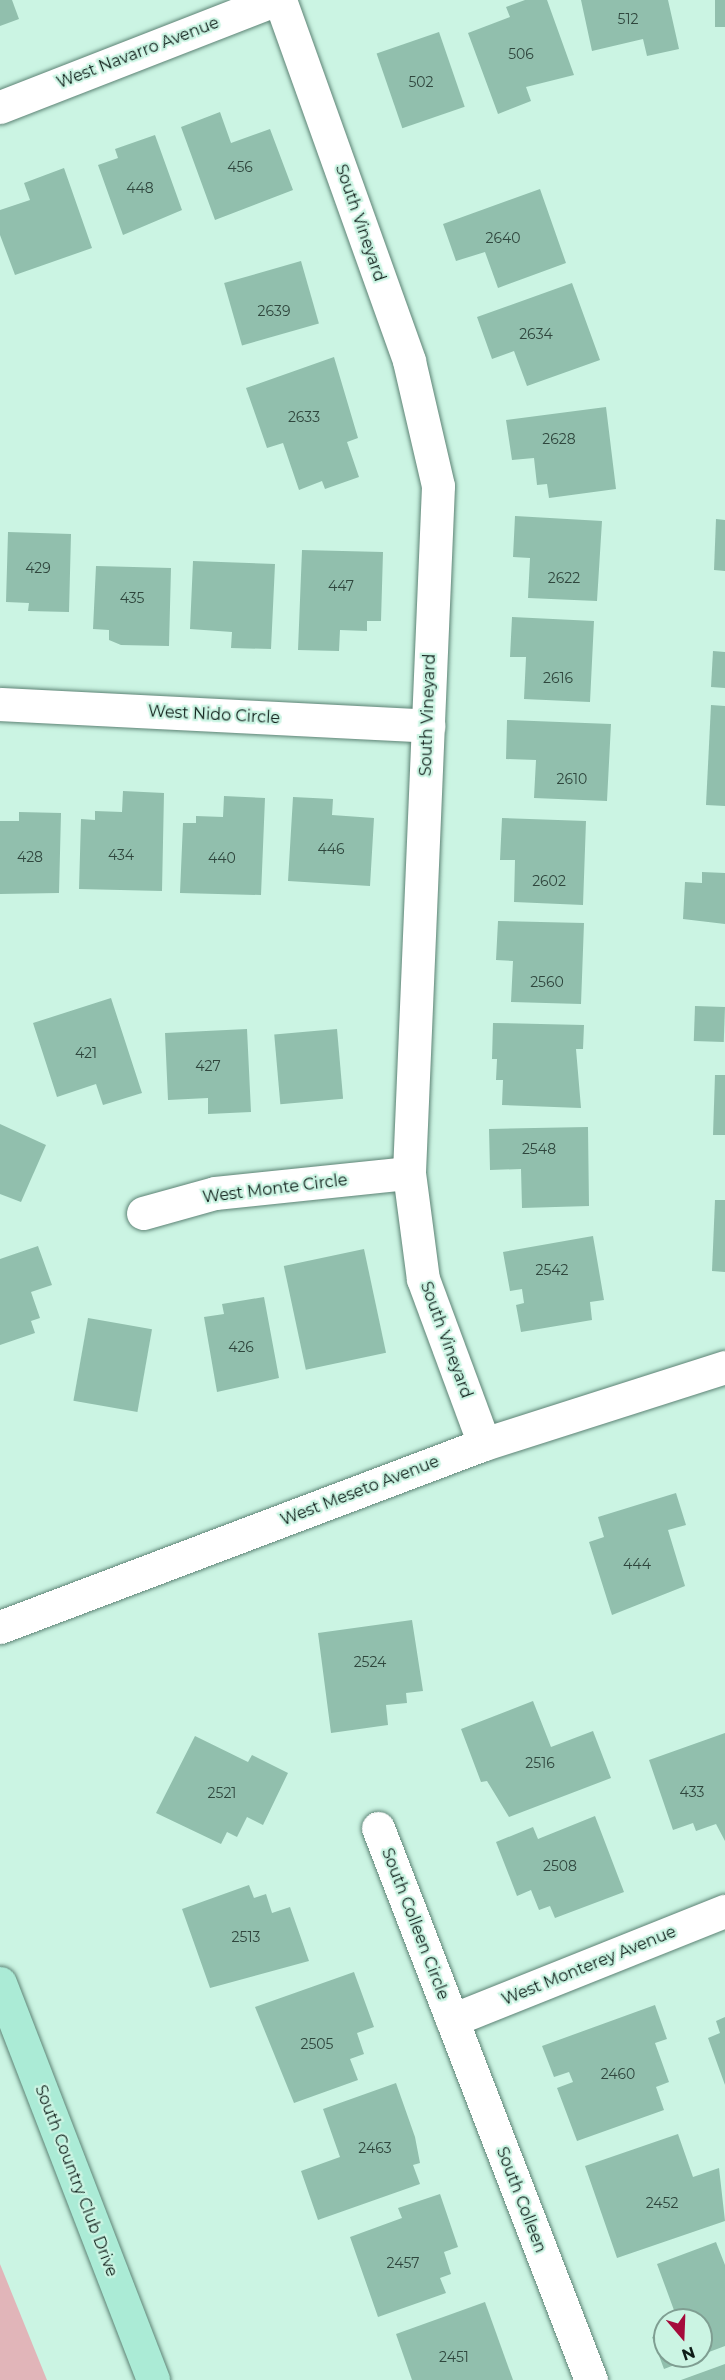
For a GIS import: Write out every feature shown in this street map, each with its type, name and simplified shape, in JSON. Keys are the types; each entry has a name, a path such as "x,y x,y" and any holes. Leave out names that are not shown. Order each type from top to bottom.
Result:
{"main road":[{"name":"South Country Club Drive","path":"0,1983 153,2380"}],"street":[{"name":"West Navarro Avenue","path":"0,106 275,0"},
{"name":"South Vineyard","path":"280,0 409,361 438,486 409,1173 423,1280 484,1444"},
{"name":"West Nido Circle","path":"0,704 428,726"},
{"name":"West Monte Circle","path":"143,1213 216,1193 409,1173"},
{"name":"West Meseto Avenue","path":"0,1627 484,1444 725,1367"},
{"name":"South Colleen Circle","path":"378,1828 452,2020"},
{"name":"West Monterey Avenue","path":"452,2020 725,1911"},
{"name":"South Colleen","path":"452,2020 591,2380"}],"shaded area":[{"path":"0,2264 47,2380 0,2380"}],"building":[{"path":"0,0 12,0 19,19 0,26"},
{"path":"525,0 547,0 574,75 526,87 531,101 498,114 468,33 510,17 506,7"},
{"path":"581,0 668,0 679,49 647,56 643,39 592,51"},
{"path":"715,0 725,0 725,27 715,27"},
{"path":"439,32 465,107 402,128 377,53"},
{"path":"220,112 231,143 270,129 293,190 215,220 181,127"},
{"path":"155,135 182,210 123,235 98,165 118,158 115,149"},
{"path":"64,168 92,248 15,275 0,235 0,210 30,200 24,183"},
{"path":"540,189 566,263 498,288 485,252 456,261 443,224"},
{"path":"301,261 319,323 242,346 224,283"},
{"path":"572,283 600,360 527,386 514,351 492,359 477,317"},
{"path":"334,357 358,438 347,442 359,477 325,489 322,481 299,490 283,443 267,448 246,388"},
{"path":"606,407 616,489 549,498 547,484 537,485 534,458 512,460 506,420"},
{"path":"515,516 602,521 597,601 528,598 530,558 513,557"},
{"path":"716,519 725,520 725,571 714,570"},
{"path":"8,532 71,534 69,612 28,611 29,603 6,602"},
{"path":"302,550 383,552 381,621 367,621 367,631 340,630 339,651 298,650"},
{"path":"193,561 275,564 271,649 231,648 232,632 190,629"},
{"path":"96,566 171,568 169,646 121,645 109,640 109,630 93,629"},
{"path":"512,617 594,621 590,702 524,699 526,657 510,657"},
{"path":"713,651 725,652 725,688 711,687"},
{"path":"711,705 725,706 725,806 706,805"},
{"path":"507,720 611,724 607,801 534,798 536,760 506,759"},
{"path":"123,791 164,793 162,891 79,889 81,819 95,820 95,811 122,812"},
{"path":"224,796 265,798 261,895 180,893 183,823 196,823 196,816 223,817"},
{"path":"293,797 333,799 332,815 374,818 370,886 288,881"},
{"path":"19,812 61,813 59,893 0,894 0,821 19,821"},
{"path":"502,818 586,821 583,905 514,902 515,860 500,860"},
{"path":"702,872 725,873 725,924 683,919 685,882 702,883"},
{"path":"498,921 584,923 581,1004 511,1002 513,961 496,960"},
{"path":"111,998 142,1093 103,1105 96,1084 57,1097 33,1023"},
{"path":"695,1006 725,1007 724,1042 694,1041"},
{"path":"493,1023 584,1025 583,1049 576,1049 581,1108 502,1105 503,1080 496,1080 497,1059 492,1059"},
{"path":"247,1029 251,1112 208,1114 208,1098 168,1100 165,1033"},
{"path":"337,1029 343,1099 280,1104 274,1034"},
{"path":"715,1075 725,1075 725,1135 713,1135"},
{"path":"0,1124 46,1145 21,1202 0,1194"},
{"path":"588,1127 589,1206 522,1208 521,1169 490,1170 489,1129"},
{"path":"715,1200 725,1200 725,1272 712,1271"},
{"path":"593,1236 604,1300 590,1302 592,1320 521,1332 516,1305 524,1303 522,1289 510,1291 503,1252"},
{"path":"38,1246 52,1285 31,1292 40,1318 31,1321 35,1333 0,1345 0,1259"},
{"path":"364,1249 386,1353 306,1370 284,1266"},
{"path":"264,1297 279,1378 217,1392 204,1317 224,1314 222,1304"},
{"path":"88,1318 152,1329 137,1412 73,1401"},
{"path":"676,1493 686,1525 668,1530 685,1586 612,1615 589,1542 604,1537 598,1517"},
{"path":"412,1620 423,1691 406,1693 407,1703 386,1705 388,1725 331,1733 318,1633"},
{"path":"533,1701 551,1747 593,1731 611,1778 509,1817 487,1781 481,1782 461,1729"},
{"path":"725,1733 725,1841 716,1824 696,1831 693,1823 673,1830 649,1760"},
{"path":"195,1736 248,1762 252,1755 288,1773 263,1825 247,1817 237,1837 227,1832 221,1844 156,1813"},
{"path":"595,1816 624,1892 555,1918 550,1906 539,1910 531,1890 517,1896 496,1842 533,1827 538,1839"},
{"path":"249,1885 254,1898 266,1894 272,1913 290,1907 309,1961 210,1988 182,1909"},
{"path":"354,1972 374,2027 357,2033 364,2054 350,2059 358,2080 294,2103 255,2007"},
{"path":"655,2005 667,2039 655,2043 669,2082 656,2087 664,2110 577,2141 557,2088 573,2082 569,2072 554,2077 542,2046"},
{"path":"725,2017 725,2085 708,2038 720,2033 716,2021"},
{"path":"396,2083 415,2137 420,2163 413,2165 420,2184 318,2220 301,2171 340,2157 323,2109"},
{"path":"678,2134 693,2177 719,2168 725,2221 617,2258 585,2166"},
{"path":"440,2194 458,2247 444,2252 451,2274 440,2278 446,2293 378,2317 350,2237 402,2218 398,2208"},
{"path":"716,2242 725,2265 725,2346 713,2350 713,2308 673,2308 657,2264"},
{"path":"485,2302 513,2380 412,2380 396,2334"},
{"path":"725,2364 725,2380 681,2380"}]}
